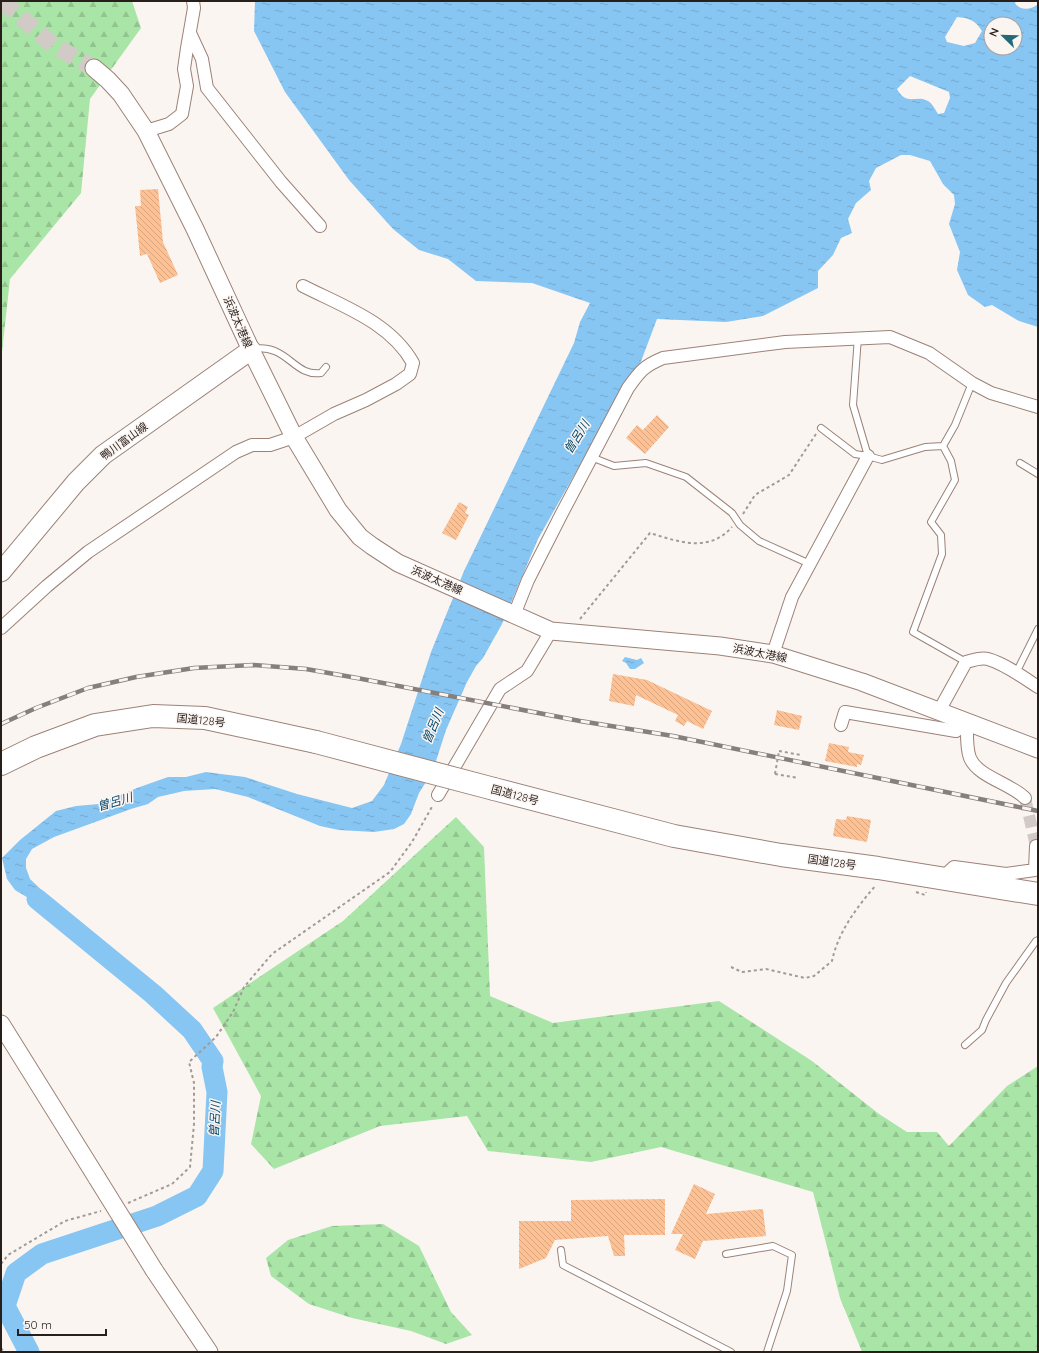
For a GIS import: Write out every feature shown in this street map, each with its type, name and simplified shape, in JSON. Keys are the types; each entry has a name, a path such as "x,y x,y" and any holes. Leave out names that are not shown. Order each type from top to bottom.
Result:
{"highway":[{"name":"国道128号","path":"1,764 36,747 96,725 153,716 205,718 316,742 674,836 781,855 878,868 1038,894"}],"main road":[{"name":"浜波太港線","path":"94,68 121,94 146,131 196,229 251,350 294,438 327,494 360,537 372,546 398,563 552,631 713,645 773,654 862,682 1038,749"},
{"name":"鴨川富山線","path":"1,572 76,482 103,455 251,350"},
{"path":"1,1024 154,1270 209,1352"}],"street":[{"path":"146,131 170,124 182,114 187,86 184,69 194,8 193,1"},
{"path":"190,33 202,59 207,88 281,182 320,226"},
{"path":"1,628 47,586 88,552 236,452 252,445 270,445 294,438 334,414 366,400 396,384 410,374 413,363 407,352 376,322 303,286"},
{"path":"511,614 628,388 639,372 647,365 663,358 785,342 890,337 929,353 972,383 991,393 1038,407"},
{"path":"773,654 792,597 868,456"},
{"path":"438,795 500,689 527,671 552,631"},
{"path":"939,711 966,662 987,659 1016,673 1038,687"},
{"path":"841,726 846,712 956,731 966,721"},
{"path":"966,721 970,757 976,769 1017,790 1025,798"},
{"path":"936,878 954,867 1006,874 1037,870 1036,846"}],"lane":[{"path":"858,338 852,405 868,456"},
{"path":"251,350 267,348 274,350 312,375 321,374 326,367"},
{"path":"943,446 955,425 972,383"},
{"path":"821,428 855,454 882,460 925,447 943,446"},
{"path":"943,446 951,461 955,480 931,522 941,535 942,554 913,632 966,662"},
{"path":"591,457 614,466 646,463 686,477 732,514 759,541 810,564"},
{"path":"1020,463 1038,474"},
{"path":"1016,673 1038,630"},
{"path":"965,1045 982,1030 1006,983 1038,940"},
{"path":"726,1254 774,1246 792,1255 787,1291 767,1352"},
{"path":"561,1250 563,1265 731,1352"}],"path":[{"path":"569,632 650,533 695,545 709,543 726,534 738,521 755,495 789,475 821,428"},
{"path":"798,778 775,774 779,751 802,755"},
{"path":"125,1204 172,1184 190,1166 194,1124 194,1083 189,1062 216,1037 233,1012 244,987 272,954 390,872 412,842 438,795"},
{"path":"912,891 925,895 936,878"},
{"path":"731,967 742,972 766,969 805,978 814,976 832,962 836,944 862,902 876,884"},
{"path":"1,1264 8,1255 65,1222 102,1210"},
{"path":"1,1348 4,1352"}],"green space":[{"path":"1,1 132,1 141,28 90,99 81,193 10,279 1,361"},
{"path":"456,817 484,847 490,996 553,1023 719,1001 812,1061 879,1114 907,1132 937,1132 949,1146 1007,1086 1038,1066 1038,1352 862,1352 840,1298 813,1192 661,1147 591,1162 488,1151 467,1116 380,1126 274,1169 251,1144 261,1096 213,1008 343,921"},
{"path":"383,1224 419,1246 451,1312 472,1335 446,1344 411,1331 352,1318 309,1304 271,1276 266,1258 288,1240 332,1226"}],"water":[{"path":"255,1 1016,1 1015,3 1017,6 1026,9 1032,8 1038,4 1038,327 1019,321 992,305 985,307 968,295 957,270 960,252 949,224 955,204 954,195 943,184 930,161 910,155 901,155 876,168 869,181 871,190 856,203 848,219 852,233 841,238 833,255 818,271 818,288 763,316 726,322 657,319 640,364 608,415 538,539 502,624 483,658 476,666 467,682 446,730 436,761 419,793 411,814 404,824 394,829 374,832 339,830 320,826 248,797 215,789 184,791 158,797 148,804 54,837 32,849 26,859 26,868 30,879 52,900 60,921 42,911 30,899 15,890 7,879 2,858 20,840 56,811 76,806 99,804 168,777 186,777 206,772 245,777 297,794 352,808 372,801 384,785 401,744 431,652 464,571 574,343 580,322 590,303 532,283 476,281 448,259 419,250 393,229 349,180 285,92 254,31","holes":["957,17 965,18 977,24 982,31 975,43 964,46 947,42 945,37","910,76 949,92 950,98 944,113 938,114 932,105 924,99 908,99 901,94 897,89"]},
{"path":"625,657 637,660 641,658 644,663 635,669 630,669 626,663 622,661"}],"building":[{"path":"158,189 163,242 178,275 160,283 147,254 140,256 135,206 141,206 140,190"},
{"path":"657,415 669,427 645,454 626,438 637,425 643,430"},
{"path":"459,502 468,507 465,513 469,515 456,540 442,533"},
{"path":"613,674 647,680 712,711 703,729 687,721 684,726 675,721 678,715 636,695 634,706 609,701"},
{"path":"777,710 802,716 799,730 774,725"},
{"path":"829,743 849,747 848,752 864,755 861,765 857,764 857,767 825,761"},
{"path":"847,816 871,820 867,842 833,836 836,819 846,820"},
{"path":"694,1184 715,1194 706,1214 763,1209 766,1236 703,1241 695,1259 675,1250 683,1234 671,1234"},
{"path":"665,1199 665,1235 624,1235 625,1256 614,1256 608,1236 555,1240 546,1258 519,1269 519,1221 571,1221 571,1200"}],"waterway":[{"name":"曽呂川","path":"29,1352 5,1306 16,1273 42,1254 157,1216 197,1196 213,1171 217,1092 212,1067 213,1061 192,1030 153,994 37,899"}],"tunnel":[{"path":"2,1 53,45 94,68"},
{"path":"1025,798 1036,846"}],"railway":[{"path":"1,724 36,708 88,688 136,677 194,668 253,665 306,669 580,721 673,736 1038,811"}]}
